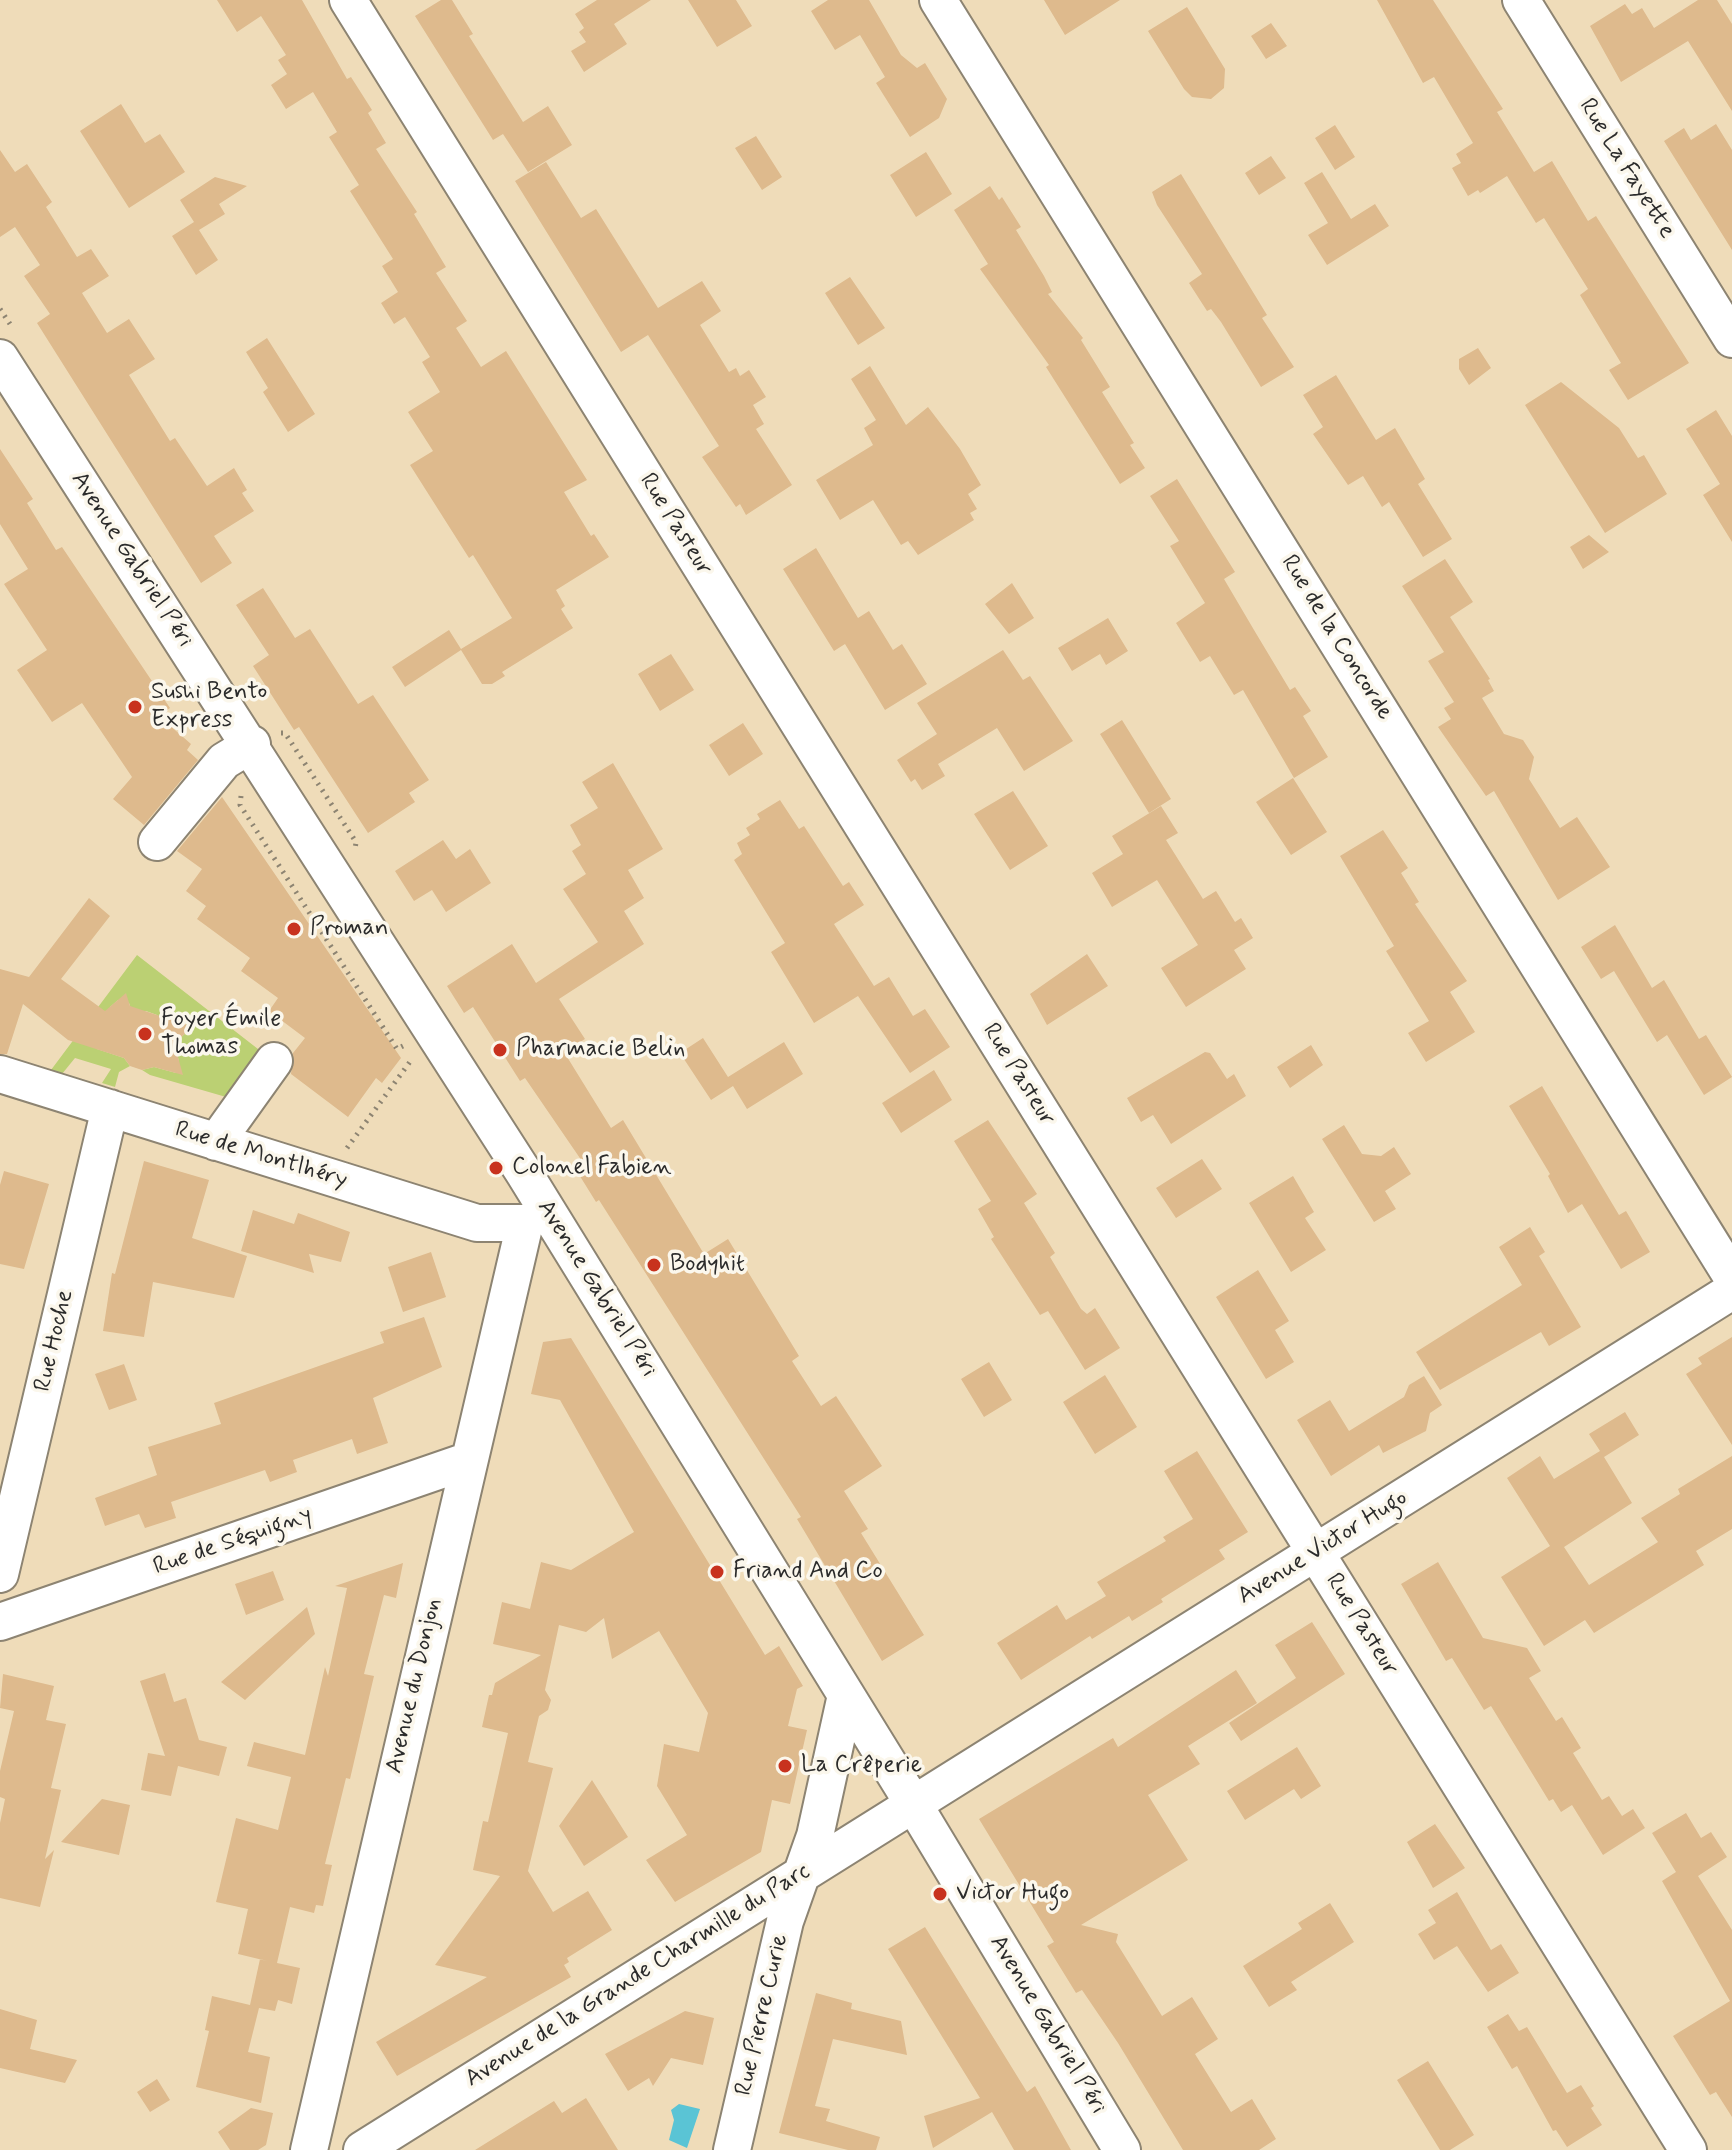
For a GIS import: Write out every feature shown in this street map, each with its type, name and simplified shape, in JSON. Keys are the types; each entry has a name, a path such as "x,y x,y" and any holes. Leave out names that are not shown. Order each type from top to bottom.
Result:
{"street":[{"name":"Rue Pasteur","path":"348,0 1688,2150"},
{"name":"Rue de la Concorde","path":"938,0 1732,1277"},
{"name":"Rue La Fayette","path":"1521,0 1732,339"},
{"name":"Avenue Gabriel Péri","path":"0,358 252,744 536,1216 846,1695 1122,2150"},
{"path":"157,842 224,761 252,744"},
{"path":"216,1142 274,1061"},
{"name":"Rue de Montlhéry","path":"0,1074 477,1223 536,1216"},
{"name":"Rue Hoche","path":"0,1574 110,1108"},
{"name":"Avenue du Donjon","path":"309,2150 467,1461 536,1216"},
{"name":"Avenue Victor Hugo","path":"914,1805 1732,1291"},
{"name":"Rue de Séquigny","path":"0,1622 467,1461"},
{"name":"Rue Pierre Curie","path":"732,2150 785,1921 806,1869 846,1695"},
{"name":"Avenue de la Grande Charmille du Parc","path":"362,2150 718,1929 806,1869 914,1805"}],"path":[{"path":"326,1176 415,1055"}],"green space":[{"path":"137,955 267,1056 233,1099 142,1070 154,1067 176,1073 179,1062 176,1049 179,1039 188,1031 185,1020 174,1017 165,1024 157,1015 146,1011 133,1014 129,1003 118,1000 110,1007 113,1019 97,1049 124,1058 130,1066 119,1072 115,1087 102,1083 111,1069 75,1058 62,1074 51,1070"}],"water":[{"path":"679,2104 700,2109 687,2148 669,2140 674,2120 671,2110"}],"building":[{"path":"217,0 302,0 347,79 351,77 372,110 368,113 386,143 376,149 417,212 414,214 446,267 436,273 467,321 456,328 481,367 506,351 587,480 564,492 591,536 594,534 609,557 556,590 565,606 561,609 573,628 502,672 505,676 492,684 482,684 461,650 405,687 392,667 449,630 461,649 512,618 473,555 469,558 410,465 433,451 408,412 440,392 422,362 430,357 405,317 394,324 381,303 398,292 382,266 393,259 350,191 359,185 329,137 337,132 313,92 286,109 271,85 287,74 278,60 286,55 261,16 237,32"},
{"path":"441,0 452,0 473,34 469,36 523,122 548,106 572,145 528,172 503,134 493,140 415,16"},
{"path":"597,0 651,0 614,24 627,44 584,72 571,51 586,42 579,32 584,28 575,14"},
{"path":"688,0 736,0 752,26 717,47"},
{"path":"828,0 869,0 901,55 917,68 925,63 947,99 939,118 910,137 876,83 885,77 860,35 835,50 811,11"},
{"path":"1044,0 1120,0 1065,35"},
{"path":"1377,0 1433,0 1503,109 1497,112 1534,172 1552,161 1588,221 1596,216 1689,363 1628,400 1609,370 1621,363 1580,295 1588,289 1544,218 1536,223 1507,176 1480,193 1478,190 1468,196 1452,168 1461,163 1456,154 1473,143 1434,77 1423,83"},
{"path":"1698,0 1717,0 1732,24 1732,111 1688,41 1621,82 1590,26 1625,4 1632,14 1642,8 1654,28"},
{"path":"1187,7 1225,69 1224,88 1211,99 1192,97 1184,89 1148,31"},
{"path":"1271,23 1287,46 1266,59 1251,36"},
{"path":"121,104 145,143 160,134 185,172 129,208 80,131"},
{"path":"1716,124 1732,150 1732,250 1664,141 1684,128 1691,140"},
{"path":"1335,125 1355,157 1335,170 1315,138"},
{"path":"756,136 782,177 762,190 735,148"},
{"path":"0,150 15,172 27,164 52,202 46,207 77,257 91,249 109,276 82,293 107,333 129,319 155,359 129,375 170,441 175,438 207,486 234,468 247,490 242,493 254,511 214,536 232,563 201,583 37,323 50,314 24,276 40,265 15,227 0,237"},
{"path":"926,152 952,194 916,217 890,175"},
{"path":"1271,156 1286,178 1259,195 1245,173"},
{"path":"546,162 581,218 596,209 658,308 702,281 721,311 700,325 729,372 736,368 740,376 749,370 766,397 753,405 764,424 756,429 792,485 746,515 740,504 736,507 702,457 719,446 648,335 621,352 515,181"},
{"path":"1322,172 1351,219 1375,204 1389,226 1327,265 1308,235 1328,223 1304,183"},
{"path":"1181,174 1267,315 1262,318 1294,367 1261,387 1221,322 1211,309 1207,311 1189,283 1202,274 1157,205 1152,192"},
{"path":"215,177 247,186 219,204 225,214 199,230 218,260 196,275 172,236 194,222 180,200"},
{"path":"990,186 999,200 1002,197 1021,227 1016,230 1052,292 1048,294 1083,338 1081,340 1110,387 1102,392 1134,443 1130,445 1145,468 1120,484 1046,367 1049,365 980,269 988,264 954,210"},
{"path":"850,277 885,328 858,345 825,293"},
{"path":"267,338 315,414 288,432 263,392 268,388 246,352"},
{"path":"1478,348 1491,368 1469,385 1459,369 1459,359"},
{"path":"870,366 906,425 928,407 960,449 981,485 968,494 977,509 970,513 974,520 918,555 908,541 901,545 873,500 840,520 816,480 873,445 864,428 876,420 851,379"},
{"path":"1336,375 1376,440 1395,428 1425,479 1418,484 1452,539 1423,557 1389,502 1382,507 1363,476 1348,485 1313,434 1323,427 1303,395"},
{"path":"1561,382 1619,428 1638,458 1644,455 1667,494 1605,533 1525,405"},
{"path":"1716,410 1732,436 1732,542 1703,495 1720,484 1686,429"},
{"path":"0,449 33,499 27,503 56,550 62,547 170,708 159,716 191,744 187,750 198,760 144,825 113,799 132,777 82,703 52,722 17,670 47,650 4,584 28,569 0,524"},
{"path":"1177,479 1235,572 1224,579 1290,690 1295,687 1311,711 1303,716 1328,757 1294,778 1243,690 1234,695 1210,656 1200,662 1176,623 1205,603 1170,546 1179,541 1150,496"},
{"path":"1589,535 1609,552 1583,569 1570,547"},
{"path":"816,548 858,618 869,611 893,650 902,644 927,684 885,710 845,644 834,651 783,569"},
{"path":"1445,559 1473,602 1450,617 1490,679 1494,691 1482,698 1504,734 1523,740 1534,757 1529,779 1560,828 1577,817 1610,867 1558,900 1494,791 1486,796 1438,727 1451,719 1444,708 1454,702 1428,661 1444,652 1402,586"},
{"path":"1012,583 1034,618 1009,634 985,604"},
{"path":"263,588 295,638 310,629 358,704 373,695 429,780 409,793 415,802 368,833 299,727 294,730 253,666 269,655 236,605"},
{"path":"1108,618 1128,651 1106,665 1100,654 1072,671 1058,648"},
{"path":"1003,650 1023,680 1030,676 1073,741 1024,771 997,728 938,764 945,776 922,790 915,779 911,782 897,760 937,734 917,703"},
{"path":"671,654 694,690 660,711 638,674"},
{"path":"1122,720 1171,799 1149,813 1100,734"},
{"path":"743,723 763,754 729,776 709,745"},
{"path":"613,763 663,849 628,870 644,898 624,911 644,944 559,999 585,1039 564,1052 611,1128 623,1120 704,1254 728,1239 799,1356 792,1361 821,1406 836,1396 882,1466 844,1491 868,1529 861,1533 924,1635 882,1661 797,1519 801,1517 599,1200 596,1202 578,1173 586,1167 525,1078 520,1081 473,1007 464,1013 447,986 512,944 536,983 598,942 563,889 586,874 572,851 581,845 570,825 598,808 582,782"},
{"path":"1293,778 1327,832 1291,855 1256,802"},
{"path":"1013,791 1048,846 1010,870 974,814"},
{"path":"222,797 401,1058 382,1083 376,1078 348,1117 291,1074 293,1053 305,1038 269,1011 278,998 241,971 250,958 197,919 206,906 186,891 202,869 177,851"},
{"path":"780,800 799,829 804,826 843,886 849,882 864,905 834,924 874,986 889,977 913,1016 925,1009 950,1047 910,1073 858,996 814,1023 771,952 785,943 734,860 742,854 737,843 750,835 746,828 760,819 757,814"},
{"path":"1161,806 1178,833 1166,840 1203,899 1216,891 1235,922 1241,918 1253,938 1234,950 1246,969 1186,1007 1161,968 1198,945 1157,880 1112,907 1092,873 1123,854 1112,836"},
{"path":"1383,830 1408,868 1401,873 1419,902 1415,904 1467,981 1450,992 1475,1032 1426,1062 1408,1033 1429,1021 1386,951 1394,946 1340,856"},
{"path":"443,840 456,859 470,849 491,883 446,912 432,890 414,901 395,871"},
{"path":"89,898 110,916 61,979 105,1011 126,993 130,1006 193,1027 174,1043 183,1075 154,1067 142,1070 130,1066 124,1058 68,1040 23,1004 7,1054 0,1054 0,969 29,977"},
{"path":"1615,925 1652,988 1664,980 1699,1039 1706,1035 1732,1077 1704,1095 1667,1035 1657,1042 1614,971 1601,979 1581,947"},
{"path":"1087,954 1108,986 1047,1025 1030,994"},
{"path":"703,1038 728,1077 784,1042 803,1074 747,1109 733,1086 711,1100 680,1053"},
{"path":"1311,1045 1323,1065 1290,1088 1277,1067"},
{"path":"1205,1052 1210,1053 1227,1079 1234,1074 1246,1096 1171,1144 1153,1115 1141,1122 1127,1098"},
{"path":"934,1070 952,1100 901,1133 882,1103"},
{"path":"1542,1086 1619,1215 1626,1211 1650,1252 1621,1269 1582,1204 1568,1213 1548,1176 1550,1174 1509,1106"},
{"path":"988,1120 1037,1194 1024,1203 1055,1253 1050,1257 1081,1309 1087,1314 1095,1308 1120,1348 1085,1370 1048,1311 1040,1315 991,1239 994,1237 978,1209 991,1201 954,1141"},
{"path":"1344,1125 1362,1154 1381,1156 1394,1147 1411,1174 1385,1191 1396,1209 1374,1222 1322,1139"},
{"path":"1202,1159 1222,1189 1176,1218 1156,1188"},
{"path":"144,1161 209,1180 192,1238 247,1256 234,1298 153,1282 144,1337 103,1331 112,1273 115,1274"},
{"path":"4,1171 49,1184 24,1269 0,1264 0,1185"},
{"path":"1293,1176 1314,1212 1305,1218 1326,1250 1291,1272 1249,1203"},
{"path":"253,1210 294,1224 298,1213 350,1232 341,1262 309,1254 314,1273 241,1251"},
{"path":"1530,1227 1545,1252 1539,1256 1581,1327 1549,1346 1541,1332 1440,1390 1416,1352 1522,1285 1499,1247"},
{"path":"431,1252 446,1297 403,1312 388,1267"},
{"path":"1258,1270 1289,1321 1275,1330 1294,1362 1266,1379 1216,1297"},
{"path":"424,1317 442,1367 373,1398 388,1443 357,1454 352,1439 293,1460 297,1472 270,1482 265,1470 171,1502 176,1518 145,1528 139,1514 105,1526 95,1498 157,1475 148,1447 221,1424 214,1403 384,1343 380,1332"},
{"path":"1732,1337 1732,1445 1686,1374 1702,1364 1698,1358"},
{"path":"571,1338 765,1655 779,1646 803,1686 797,1689 788,1726 807,1730 790,1804 772,1800 761,1852 675,1902 646,1860 687,1835 657,1786 664,1744 699,1752 708,1713 659,1631 612,1659 604,1618 586,1632 559,1625 545,1690 551,1700 548,1710 539,1716 528,1762 553,1768 528,1871 553,1912 588,1891 612,1930 567,1958 569,1962 564,1965 571,1977 397,2076 376,2042 487,1977 435,1965 500,1876 473,1870 483,1821 488,1822 508,1733 482,1727 489,1695 492,1695 495,1683 541,1655 493,1644 502,1602 530,1609 541,1562 571,1570 634,1532 560,1400 531,1394 543,1342"},
{"path":"989,1362 1012,1400 984,1417 961,1379"},
{"path":"124,1364 137,1400 109,1410 95,1374"},
{"path":"1105,1375 1137,1427 1095,1454 1063,1402"},
{"path":"1424,1376 1442,1405 1430,1413 1426,1431 1383,1453 1379,1445 1331,1476 1297,1420 1330,1400 1349,1431 1404,1397 1409,1385"},
{"path":"1625,1412 1639,1435 1604,1457 1632,1503 1564,1547 1589,1585 1658,1542 1641,1518 1680,1494 1678,1489 1732,1456 1732,1529 1696,1551 1704,1565 1594,1633 1585,1620 1544,1646 1501,1577 1550,1546 1507,1478 1540,1456 1554,1479 1600,1451 1589,1434"},
{"path":"1197,1451 1248,1532 1219,1550 1225,1559 1161,1599 1163,1602 1132,1621 1129,1616 1092,1639 1090,1636 1021,1680 997,1643 1057,1605 1066,1620 1106,1596 1097,1582 1166,1541 1163,1537 1193,1519 1164,1471"},
{"path":"1438,1562 1483,1638 1527,1648 1541,1671 1529,1678 1556,1721 1562,1717 1581,1748 1573,1753 1602,1800 1609,1796 1622,1816 1633,1809 1645,1828 1603,1855 1572,1805 1561,1812 1553,1799 1549,1801 1491,1706 1484,1710 1452,1658 1446,1661 1401,1584"},
{"path":"403,1563 396,1598 384,1595 364,1674 374,1676 350,1779 346,1778 325,1864 332,1865 323,1906 316,1905 314,1913 290,1907 277,1963 300,1968 292,2004 278,2000 275,2011 259,2008 248,2052 270,2057 261,2103 196,2087 209,2031 205,2030 212,1996 250,2005 260,1959 238,1954 248,1909 216,1902 236,1818 278,1830 291,1777 247,1766 254,1742 305,1755 325,1667 328,1676 347,1588 335,1586"},
{"path":"273,1571 284,1600 246,1615 235,1584"},
{"path":"307,1607 315,1634 245,1700 221,1682"},
{"path":"1312,1622 1345,1674 1241,1741 1229,1723 1296,1678 1275,1645"},
{"path":"1236,1670 1257,1703 1188,1746 1200,1764 1148,1795 1188,1860 1081,1925 1118,1934 1116,1942 1162,2016 1192,1997 1218,2039 1195,2054 1231,2112 1252,2099 1276,2139 1259,2150 1183,2150 1118,2043 1082,1990 1076,1993 1047,1946 1054,1942 979,1819 1113,1738 1118,1747"},
{"path":"165,1673 174,1702 186,1698 199,1740 227,1747 219,1776 178,1766 171,1796 141,1790 148,1753 165,1756 140,1681"},
{"path":"3,1674 54,1686 46,1720 66,1724 51,1788 61,1790 45,1859 54,1850 40,1907 0,1898 0,1823 5,1799 0,1797 0,1771 14,1711 0,1708"},
{"path":"1297,1747 1321,1786 1301,1799 1294,1789 1245,1820 1227,1791"},
{"path":"592,1780 628,1837 584,1866 559,1826"},
{"path":"102,1799 130,1805 119,1855 61,1842"},
{"path":"1686,1813 1701,1838 1711,1832 1727,1857 1698,1876 1732,1930 1732,2117 1716,2092 1710,2095 1673,2036 1730,2001 1662,1881 1676,1872 1652,1833"},
{"path":"1435,1824 1465,1868 1433,1888 1407,1842"},
{"path":"1457,1892 1491,1950 1501,1944 1519,1973 1488,1992 1457,1946 1434,1960 1418,1934 1436,1923 1428,1910"},
{"path":"1330,1903 1354,1942 1291,1982 1297,1990 1269,2007 1243,1966 1302,1929 1298,1923"},
{"path":"925,1927 1027,2092 1035,2086 1071,2150 1014,2150 992,2112 933,2148 924,2116 980,2098 888,1949"},
{"path":"816,1993 852,2003 851,2009 901,2021 907,2055 833,2039 815,2106 830,2109 826,2121 880,2137 876,2150 848,2150 779,2133"},
{"path":"0,2009 37,2020 30,2049 77,2060 65,2083 0,2068"},
{"path":"685,2011 714,2018 703,2065 671,2058 653,2086 649,2078 628,2091 605,2054"},
{"path":"1508,2014 1519,2031 1527,2027 1567,2093 1581,2085 1594,2106 1591,2108 1602,2125 1567,2147 1556,2130 1553,2131 1517,2066 1512,2069 1487,2027"},
{"path":"1428,2061 1474,2135 1450,2150 1440,2150 1397,2080"},
{"path":"157,2079 170,2100 150,2112 137,2092"},
{"path":"586,2098 618,2150 475,2150 554,2101 562,2113"},
{"path":"251,2108 273,2113 266,2145 258,2150 230,2150 218,2132"}],"place":[{"name":"Sushi Bento Express","path":"135,707"},
{"name":"Proman","path":"294,929"},
{"name":"Foyer Émile Thomas","path":"145,1034"},
{"name":"Pharmacie Belin","path":"500,1050"},
{"name":"Colonel Fabien","path":"496,1168"},
{"name":"Bodyhit","path":"654,1265"},
{"name":"Friand And Co","path":"717,1572"},
{"name":"La Crêperie","path":"785,1766"},
{"name":"Victor Hugo","path":"940,1894"}]}
